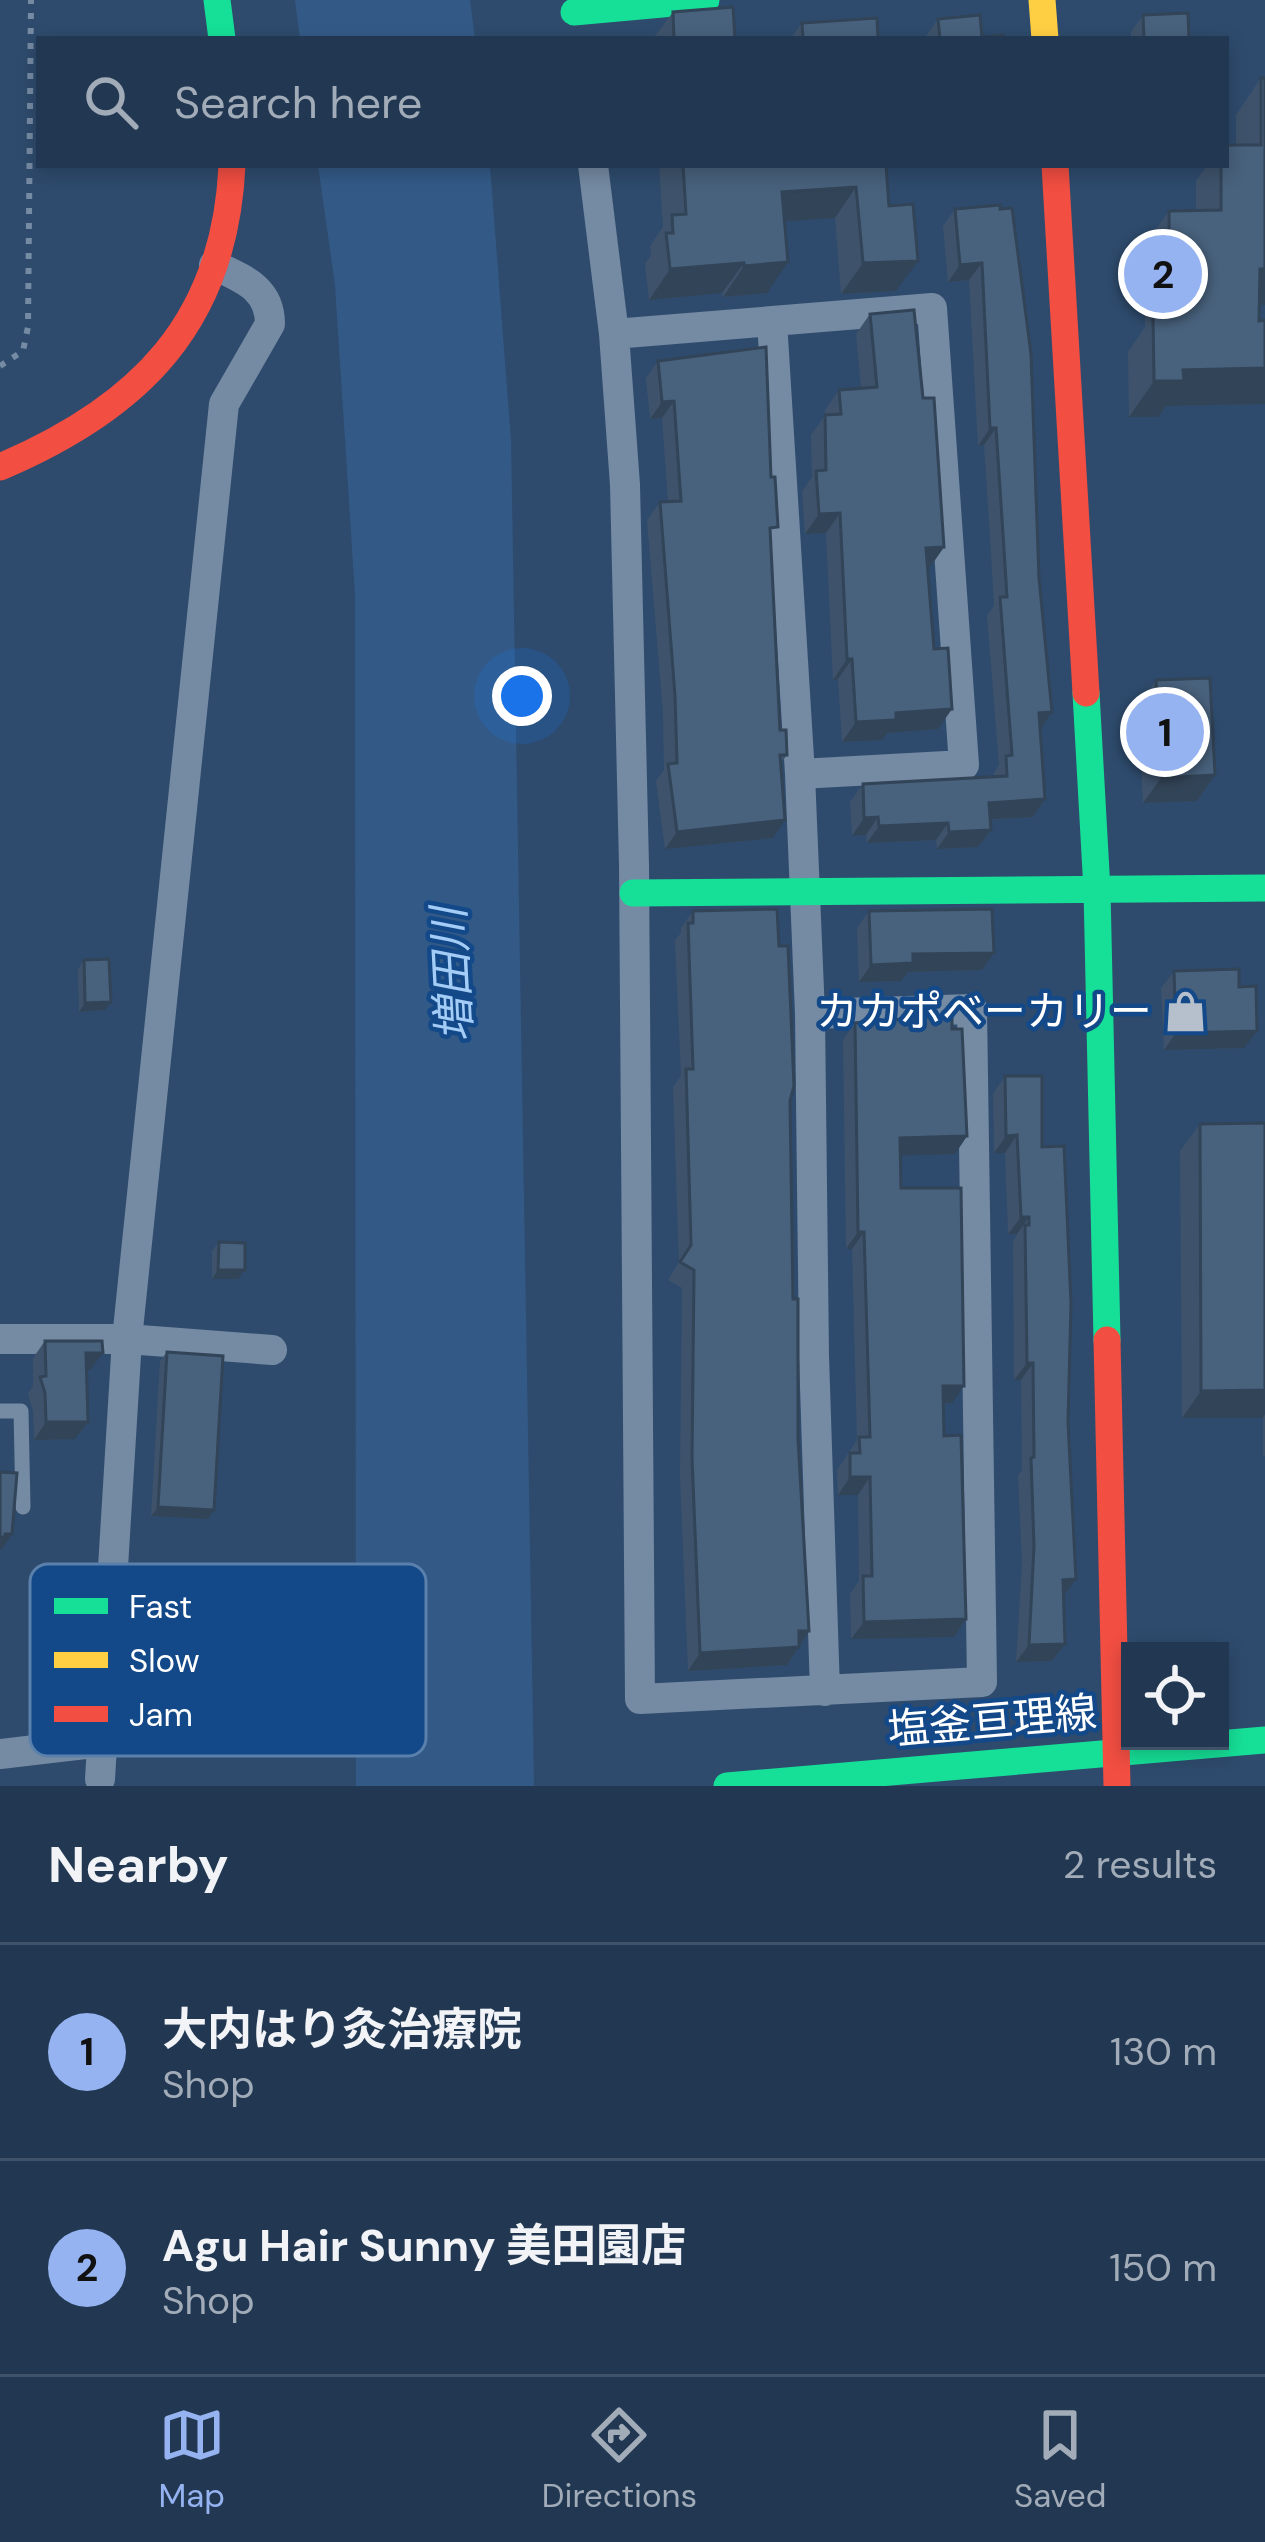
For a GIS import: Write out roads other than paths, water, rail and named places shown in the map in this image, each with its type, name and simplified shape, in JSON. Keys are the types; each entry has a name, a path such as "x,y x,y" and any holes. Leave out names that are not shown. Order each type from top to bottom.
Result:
{"street":[{"path":"217,0 222,36"},
{"path":"575,17 706,0"},
{"path":"1042,0 1045,36"},
{"path":"0,467 46,447 124,399 160,359 188,319 214,265 226,227 232,168"},
{"path":"593,168 614,334 625,485 634,893 640,1699 982,1682 972,1009 810,1014"},
{"path":"1055,168 1097,890 1117,1786"},
{"path":"113,1564 128,1339 224,404 270,323 263,293 214,265"},
{"path":"614,334 932,308 964,765 800,774"},
{"path":"772,321 807,893 825,1691"},
{"path":"634,893 1265,888"},
{"path":"0,1340 128,1339 272,1351"},
{"name":"塩釜亘理線","path":"727,1786 1265,1740"},
{"path":"0,1754 30,1750"},
{"path":"100,1779 101,1756"}],"lane":[{"path":"0,1411 21,1411 22,1508"}],"water":[{"path":"295,0 470,0 475,36 300,36"},
{"name":"増田川","path":"318,168 490,168 511,441 534,1786 356,1786 356,1756 426,1756 426,1564 356,1564 355,594 335,285"}],"place":[{"name":"Agu Hair Sunny 美田園店","path":"1163,274"},
{"name":"大内はり灸治療院","path":"1165,732"},
{"name":"カカポベーカリー","path":"1186,1011"}]}
